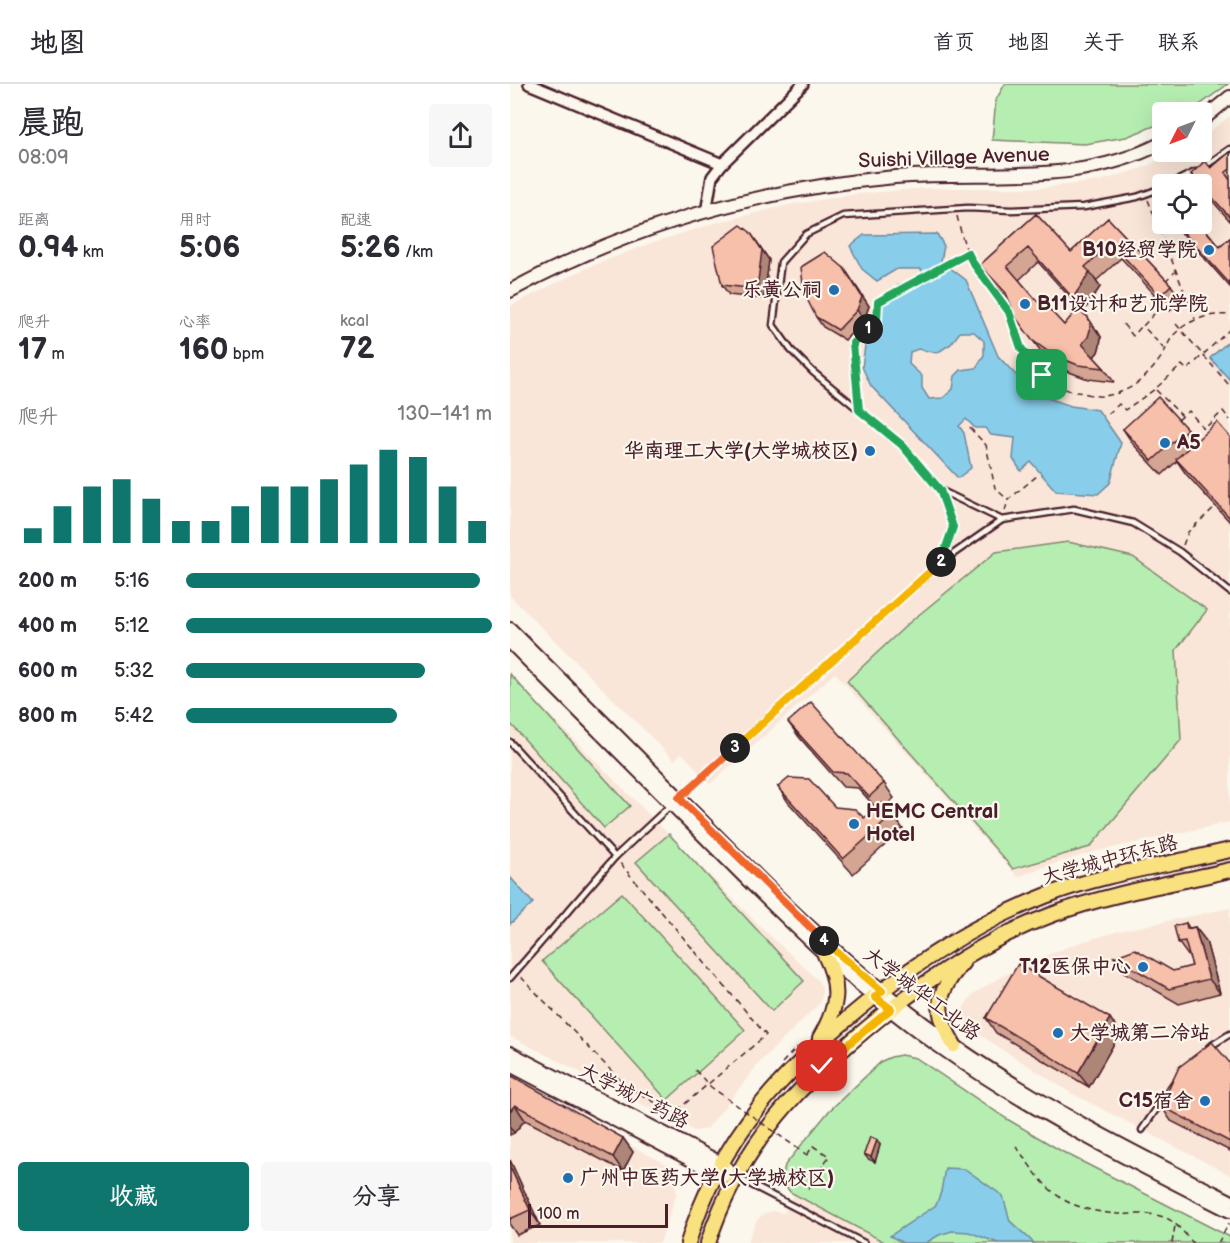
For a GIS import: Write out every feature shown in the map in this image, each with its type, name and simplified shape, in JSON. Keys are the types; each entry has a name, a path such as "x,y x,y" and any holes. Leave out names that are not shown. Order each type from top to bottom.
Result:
{"main road":[{"path":"1212,112 1230,97"},
{"name":"Suishi Village Avenue","path":"510,291 560,265 635,234 698,213 752,199 818,186 898,177 936,174 1069,172 1128,158 1152,147"},
{"name":"大学城华工北路","path":"510,629 792,924 825,955 981,1074 1052,1119 1230,1211"},
{"name":"大学城华工北路","path":"510,642 878,994"},
{"name":"大学城中环东路","path":"688,1243 699,1210 719,1168 741,1130 775,1086 816,1045 923,960 989,921 1038,899 1121,873 1230,850"},
{"name":"大学城中环东路","path":"708,1243 736,1177 764,1132 800,1088 835,1055 934,976 1024,926 1082,904 1230,870"},
{"path":"954,1045 942,1024 939,1002 947,983 972,953"},
{"path":"816,1045 828,1023 836,999 835,980 825,955"},
{"name":"大学城华工北路","path":"894,1006 1014,1085 1071,1119 1230,1201"},
{"name":"大学城广药路","path":"510,1053 736,1177"},
{"name":"大学城广药路","path":"510,1065 719,1168"}],"street":[{"path":"529,84 722,164"},
{"path":"707,207 712,177 722,164 803,84"}],"lane":[{"path":"1190,174 1230,149"},
{"path":"943,561 953,527 940,490 902,445 813,372 791,350 773,325 781,262 806,234 843,216 956,209 1011,210 1084,207 1137,197 1152,192"},
{"path":"940,490 1002,520"},
{"path":"510,978 615,857 675,801 943,561 1002,520 1074,509 1133,523 1180,552 1230,592"},
{"path":"510,742 615,857"},
{"path":"1203,1053 1211,1044 1230,1034"},
{"path":"1142,1130 1179,1077"},
{"name":"大学城广药路","path":"736,1177 864,1243"}],"path":[{"path":"1146,196 1196,319"},
{"path":"956,209 962,240 968,253 1009,312 1021,348 1042,375 1070,391 1103,396 1132,388 1148,375 1173,336 1181,330 1196,319 1219,314 1230,315"},
{"path":"859,410 853,343 877,321 878,302 968,253"},
{"path":"1162,283 1176,271"},
{"path":"1123,324 1133,336 1154,314 1152,298 1155,289"},
{"path":"1176,324 1230,387"},
{"path":"1143,326 1165,351"},
{"path":"1108,414 1119,404 1125,410 1155,389 1182,365 1187,370 1230,329"},
{"path":"1155,389 1183,417"},
{"path":"1177,421 1189,411 1204,429 1223,411 1230,420"},
{"path":"970,428 986,445 995,488 1008,500"},
{"path":"1002,520 1008,500 1038,475"},
{"path":"1180,552 1188,532 1216,506"},
{"path":"515,971 626,1086 674,1113 766,1035 615,857"},
{"path":"695,1070 711,1087 807,1155 813,1146 829,1156 807,1191"},
{"path":"1016,1146 1037,1176 1054,1193 1068,1202 1099,1212 1148,1214 1163,1217 1175,1225 1192,1243"},
{"path":"1218,1243 1230,1221"},
{"path":"1172,1243 1175,1225"}],"shaded area":[{"name":"华南理工大学(大学城校区)","path":"1230,116 1230,822 1094,852 1018,877 835,673 710,784 682,753 674,760 510,596 510,306 584,269 648,244 715,223 788,205 857,194 927,188 1040,188 1100,181 1156,162 1212,162 1212,130"},
{"path":"510,675 766,932 817,979 822,987 820,1003 760,1062 707,1129 695,1131 688,1128 510,1036"},
{"path":"1230,908 1230,1175 1071,1093 995,1045 973,1030 965,1021 964,1007 973,994 1042,957 1119,931"},
{"name":"广州中医药大学(大学城校区)","path":"510,1083 668,1165 677,1192 660,1243 510,1243"},
{"path":"794,1195 886,1243 747,1243 757,1220 763,1214 772,1211 784,1213"}],"green space":[{"path":"1005,84 1228,84 1204,102 1152,102 1152,127 1126,137 1085,144 992,140 996,100"},
{"path":"1068,542 1133,557 1207,610 1176,650 1181,740 1090,847 1013,869 847,681 910,622 996,552"},
{"path":"510,674 630,806 604,828 510,723"},
{"path":"669,834 804,981 772,1011 636,862"},
{"path":"622,893 745,1030 667,1100 542,961"},
{"path":"901,1055 916,1058 1007,1119 1063,1152 1230,1237 1230,1243 886,1243 790,1192 783,1182 785,1165 829,1111 882,1061"}],"water":[{"path":"937,234 944,246 941,261 966,280 998,356 1014,373 1042,396 1071,406 1098,410 1121,443 1110,483 1098,494 1056,491 1031,462 1021,471 1013,459 1015,438 991,435 985,428 975,428 966,419 959,426 964,433 971,468 958,478 871,386 862,367 866,339 879,323 882,304 898,285 926,280 921,269 897,269 877,281 862,269 850,246 864,235","holes":["960,332 974,332 984,341 984,355 976,368 961,370 955,376 953,389 943,398 929,399 922,388 922,376 909,364 910,352 918,349 937,353 951,344"]},
{"path":"1230,340 1230,380 1210,358"},
{"path":"510,877 533,903 510,924"},
{"path":"945,1168 965,1169 1003,1196 1010,1221 1034,1243 998,1243 969,1232 952,1231 939,1235 926,1243 903,1243 890,1236 936,1205"}],"building":[{"path":"1230,152 1230,169 1225,173 1230,180 1230,217 1212,197 1212,174 1191,174 1204,162 1211,168"},
{"name":"B11设计和艺术学院","path":"1036,214 1071,252 1108,218 1171,285 1160,296 1111,243 1085,267 1090,272 1073,298 1028,248 1007,266 1038,302 1040,299 1064,325 1074,313 1087,316 1090,330 1082,344 1104,368 1078,365 1053,355 1032,340 1016,318 1006,293 980,265"},
{"path":"741,225 750,232 762,250 757,289 722,285 713,246"},
{"name":"B10经贸学院","path":"1185,234 1209,234 1220,247 1230,238 1230,284"},
{"name":"乐黄公祠","path":"825,252 844,268 862,297 857,310 838,330 816,317 804,293 801,267"},
{"path":"1158,397 1187,429 1152,461 1123,429"},
{"path":"1217,422 1230,437 1230,518 1176,459"},
{"path":"811,702 884,783 869,797 847,773 833,772 788,722"},
{"path":"789,778 809,779 835,807 855,809 864,818 882,803 893,815 843,859 778,787"},
{"path":"1186,923 1187,929 1195,927 1209,979 1169,989 1114,957 1135,949 1173,971 1192,966 1185,941 1178,942 1174,926"},
{"name":"大学城第二冷站","path":"1018,964 1110,1018 1078,1073 986,1018"},
{"name":"C15宿舍","path":"1212,1042 1230,1063 1230,1142 1161,1106 1179,1067"},
{"path":"512,1076 623,1138 613,1157 515,1105 510,1111 510,1079"},
{"path":"870,1137 877,1140 871,1157 864,1154"},
{"path":"510,1167 530,1210 510,1219"}],"place":[{"name":"B10经贸学院","path":"1209,250"},
{"name":"乐黄公祠","path":"834,290"},
{"name":"B11设计和艺术学院","path":"1025,304"},
{"name":"A5","path":"1165,443"},
{"name":"华南理工大学(大学城校区)","path":"870,451"},
{"name":"HEMC Central Hotel","path":"854,824"},
{"name":"T12医保中心","path":"1143,967"},
{"name":"大学城第二冷站","path":"1058,1033"},
{"name":"C15宿舍","path":"1205,1101"},
{"name":"广州中医药大学(大学城校区)","path":"568,1178"}],"route":[{"path":"822,1066 891,1009 875,997 882,991 798,918 679,798 943,561 953,527 940,490 902,445 859,410 853,343 877,321 878,302 968,253 1009,312 1021,348 1042,375"}]}
